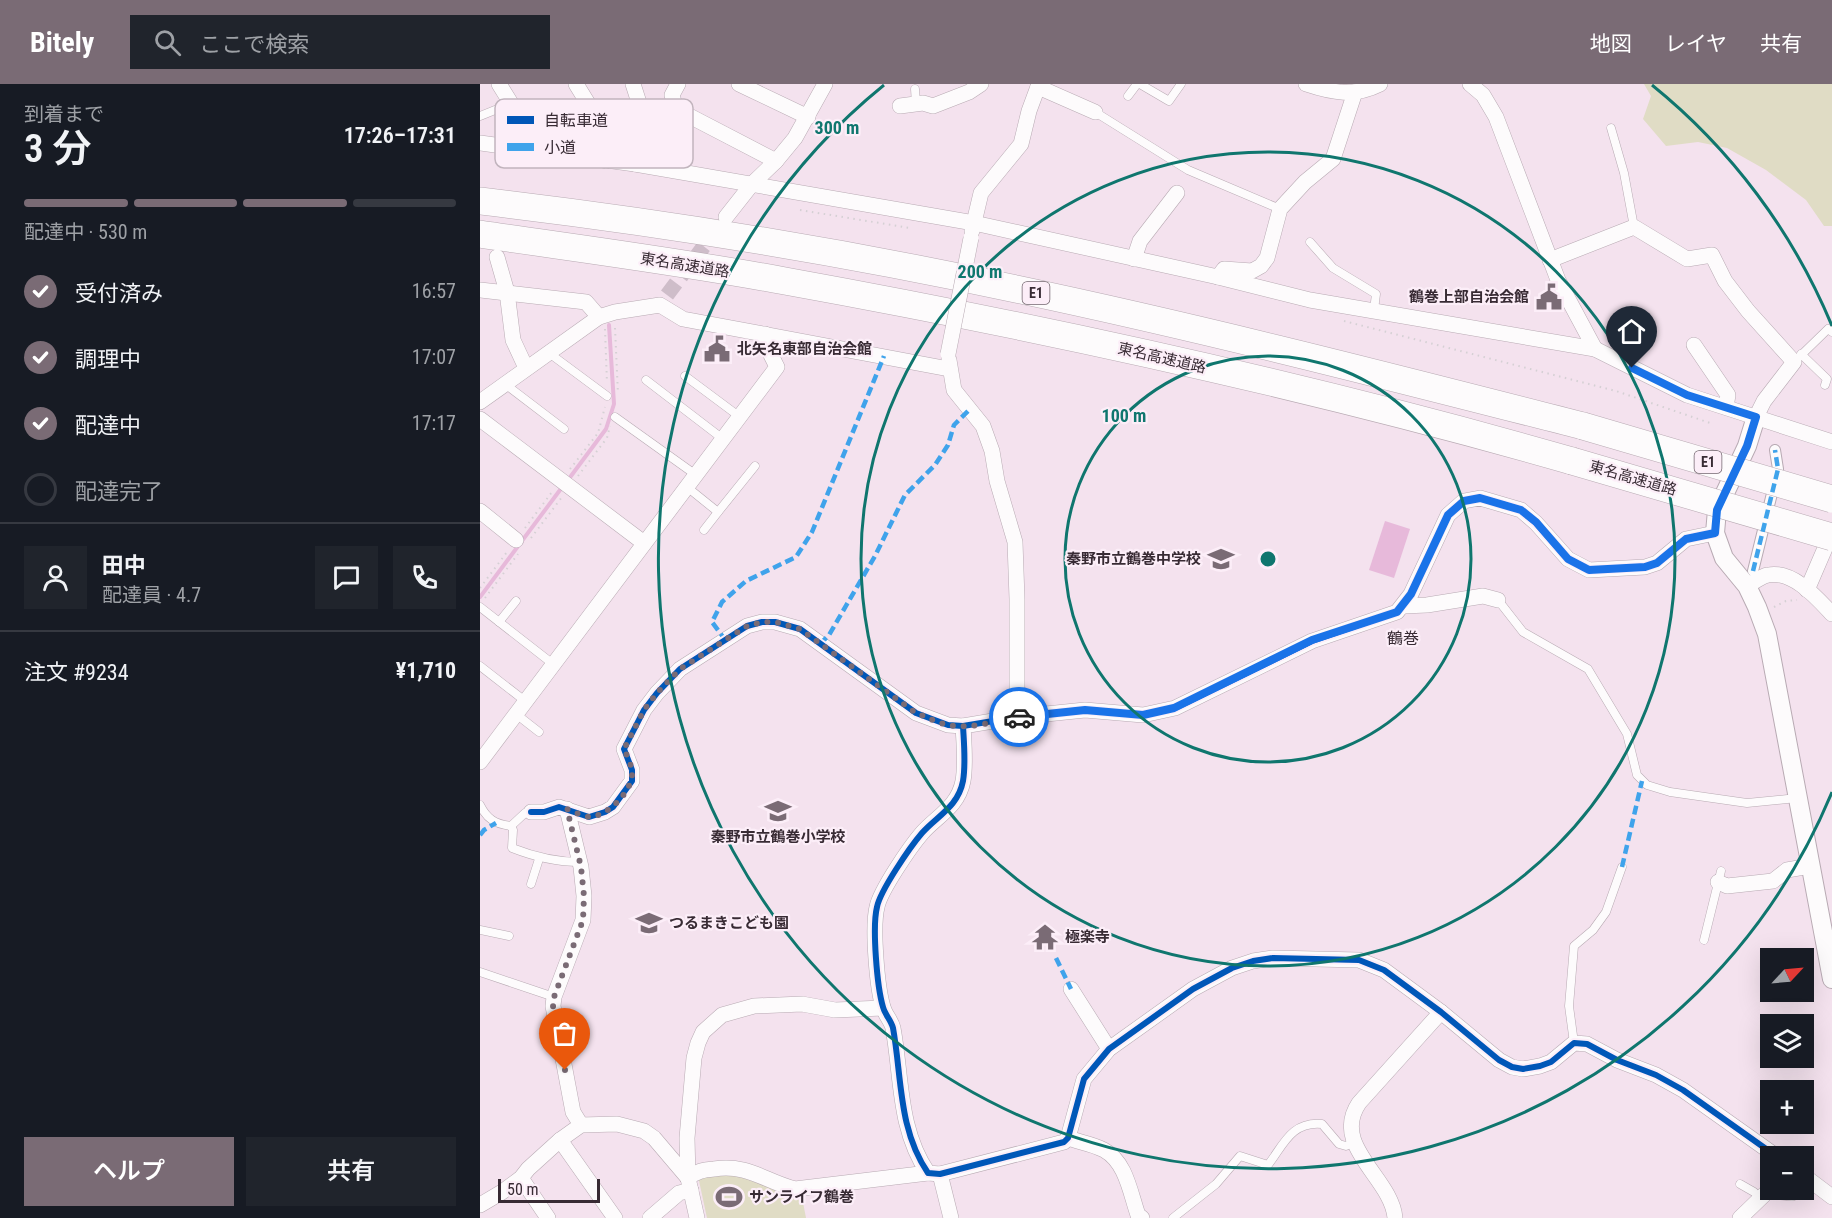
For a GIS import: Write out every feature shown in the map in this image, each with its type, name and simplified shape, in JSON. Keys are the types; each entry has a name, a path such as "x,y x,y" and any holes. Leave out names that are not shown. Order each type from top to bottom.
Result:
{"highway":[{"name":"E1","path":"480,201 543,208 788,246 1015,288 1356,368 1583,426 1832,499"},
{"name":"東名高速道路","path":"480,234 782,280 1011,325 1148,355 1432,421 1832,537"}],"street":[{"path":"499,84 507,99"},
{"path":"576,84 585,99"},
{"path":"633,84 638,99"},
{"path":"673,99 672,95 678,84"},
{"path":"740,84 808,117"},
{"path":"726,217 752,184 776,161 795,138 825,84"},
{"path":"900,106 915,97 933,106 969,92 981,84"},
{"path":"1306,84 1329,92 1354,92 1380,84"},
{"path":"1470,84 1483,95 1496,117 1550,260 1595,349"},
{"path":"1017,717 1017,599 1014,542 997,482 992,451 983,426 954,390 949,362 981,193 1021,144 1029,111 1039,85 1095,112"},
{"path":"1218,277 1224,269 1252,271 1261,266 1267,258 1280,209 1305,182 1332,159 1354,92"},
{"path":"693,118 776,161"},
{"path":"480,143 495,145"},
{"path":"658,168 752,184 972,231 1134,259 1310,300 1595,349 1687,395 1832,442"},
{"path":"1134,259 1140,241 1177,192"},
{"path":"1550,260 1634,227 1687,260 1712,255 1725,281 1748,311 1798,358 1764,401 1756,417 1747,446 1717,510 1715,533 1724,558 1750,579"},
{"path":"497,257 507,292 513,340 526,368"},
{"path":"480,290 586,302 602,321"},
{"path":"480,402 526,368 615,312 663,300 683,319 949,362"},
{"path":"481,759 777,367 768,349 765,334"},
{"path":"1694,345 1728,396 1726,407"},
{"path":"480,419 644,543"},
{"path":"1775,450 1778,469 1750,579 1767,634 1832,979"},
{"path":"531,812 544,812 559,807 589,817 613,807 632,781 632,770 624,749 644,710 657,693 680,669 747,626 762,622 775,622 800,629 916,713 948,725 963,726 1017,717 1085,710 1143,715 1174,708 1312,640 1397,612 1404,606 1448,515 1464,501 1480,498 1521,510 1536,522 1568,559 1589,570 1645,567 1657,563 1686,539 1715,533"},
{"path":"480,511 516,540"},
{"path":"1803,595 1832,532"},
{"path":"1750,579 1768,575 1785,576 1803,595 1832,614"},
{"path":"1404,606 1427,605 1483,596 1498,600"},
{"path":"951,1218 934,1173 921,1162 909,1133 901,1103 892,1024 883,1008 875,945 877,907 893,875 922,833 952,807 963,782 963,726"},
{"path":"567,809 580,862 584,896 583,920 554,997 553,1006 573,1112 581,1125"},
{"path":"1720,876 1727,886 1773,881 1787,870 1810,866"},
{"path":"650,1218 690,1184 697,1171 731,1167 750,1171 795,1189 934,1173 1064,1142 1068,1138 1084,1079 1109,1049 1193,988 1232,968 1252,961 1273,958 1359,960 1384,970 1441,1012 1499,1060 1512,1067 1523,1069 1540,1066 1551,1062 1574,1043 1587,1044 1617,1060 1656,1075 1683,1090 1762,1146"},
{"path":"1071,989 1109,1049"},
{"path":"697,1218 690,1184 687,1138 694,1058 703,1032 722,1015 754,1006 802,1004 835,1010 883,1008"},
{"path":"1395,1218 1388,1196 1371,1173 1354,1142 1350,1125 1353,1111 1411,1043 1441,1012"},
{"path":"480,1205 521,1178 560,1140 581,1125 617,1124 644,1131 654,1138 690,1184"},
{"path":"1068,1138 1102,1149 1113,1156 1121,1166 1138,1215 1142,1218"},
{"path":"560,1140 615,1218"},
{"path":"521,1178 548,1218"},
{"path":"1814,1186 1832,1197"},
{"path":"1740,1218 1760,1200"}],"lane":[{"path":"1128,96 1138,84 1169,100 1181,84"},
{"path":"480,116 495,110"},
{"path":"1095,112 1188,170 1280,209"},
{"path":"1611,128 1624,173 1634,227"},
{"path":"1310,242 1333,268 1376,294 1374,310"},
{"path":"1825,385 1827,379 1824,374 1798,358 1828,329 1832,332"},
{"path":"549,353 607,396"},
{"path":"685,376 740,417"},
{"path":"646,380 723,439"},
{"path":"505,384 564,429"},
{"path":"615,417 691,481 718,512"},
{"path":"704,530 755,466"},
{"path":"1498,600 1523,632 1588,669 1626,734 1637,775 1647,784 1670,792 1747,803 1797,798"},
{"path":"499,622 516,601"},
{"path":"480,607 553,664"},
{"path":"480,666 525,702"},
{"path":"516,714 539,732"},
{"path":"480,805 486,817 499,825 511,826 525,813 531,812"},
{"path":"511,826 513,830 512,848 539,859 554,858 562,863 580,862"},
{"path":"531,884 539,859"},
{"path":"1574,1043 1569,1006 1574,946 1593,930 1606,912 1622,867"},
{"path":"1704,940 1720,876"},
{"path":"480,930 509,936"},
{"path":"480,972 554,997"},
{"path":"1173,1218 1216,1184 1240,1156 1268,1165 1279,1146 1292,1132 1313,1123 1322,1124 1339,1144 1346,1146 1354,1142"},
{"path":"1740,1184 1760,1198"}],"path":[{"path":"800,210 915,229"},
{"path":"566,483 598,433 607,396 602,321"},
{"path":"1340,321 1616,391 1713,424"},
{"path":"1773,607 1803,595"}],"shaded area":[{"path":"1644,84 1832,84 1832,226 1824,226 1806,200 1766,170 1727,148 1698,142 1666,146 1643,119 1651,96"},
{"path":"1385,521 1410,529 1394,578 1369,570"},
{"path":"736,1174 801,1192 806,1218 707,1218 698,1176"}],"waterway":[{"path":"568,480 606,429 614,404 609,325"},
{"path":"480,597 563,486"}],"tunnel":[{"path":"667,295 717,229"}],"marked path":[{"path":"726,641 712,622 722,602 746,581 796,557 812,532 884,356"},
{"path":"820,644 829,635 875,556 905,495 935,465 948,445 954,425 969,410"},
{"path":"1753,571 1778,469 1775,450"},
{"path":"1622,867 1642,781"},
{"path":"480,835 496,823"},
{"path":"1056,958 1071,989"}],"cycle path":[{"path":"531,812 544,812 559,807 589,817 613,807 632,781 632,770 624,749 644,710 657,693 680,669 747,626 762,622 775,622 800,629 916,713 948,725 963,726 1017,717 1085,710 1143,715 1175,708 1312,641 1397,612 1411,594 1448,515 1464,501 1480,498 1521,510 1536,523 1568,559 1589,570 1645,567 1657,563 1686,539 1715,533"},
{"path":"963,726 963,781 957,798 922,833 889,880 879,900 875,928 879,986 884,1010 893,1028 906,1121 918,1156 928,1173 940,1174 1064,1142 1068,1138 1084,1079 1109,1049 1193,989 1232,968 1253,961 1273,958 1359,960 1384,970 1441,1012 1499,1060 1512,1067 1523,1069 1540,1066 1551,1062 1574,1043 1587,1044 1617,1060 1656,1075 1683,1090 1762,1146"}],"way so far":[{"path":"565,1070 553,1006 554,997 583,920 584,896 581,867 567,809 589,817 613,807 622,796 632,781 632,770 624,749 633,729 657,693 680,669 747,626 762,622 775,622 800,629 916,713 948,725 963,726 1019,717"}],"place":[{"name":"鶴巻上部自治会館","path":"1549,297"},
{"name":"北矢名東部自治会館","path":"717,349"},
{"name":"秦野市立鶴巻中学校","path":"1221,559"},
{"name":"秦野市立鶴巻小学校","path":"778,811"},
{"name":"つるまきこども園","path":"649,923"},
{"name":"極楽寺","path":"1045,937"},
{"name":"サンライフ鶴巻","path":"729,1197"}],"district":[{"name":"鶴巻","path":"1403,638"}],"route":[{"path":"1019,717 1085,710 1143,715 1174,708 1312,640 1397,612 1404,606 1411,594 1448,515 1464,501 1480,498 1521,510 1536,522 1568,559 1589,570 1645,567 1657,563 1686,539 1715,533 1717,510 1747,446 1756,417 1687,395 1632,368"}]}
